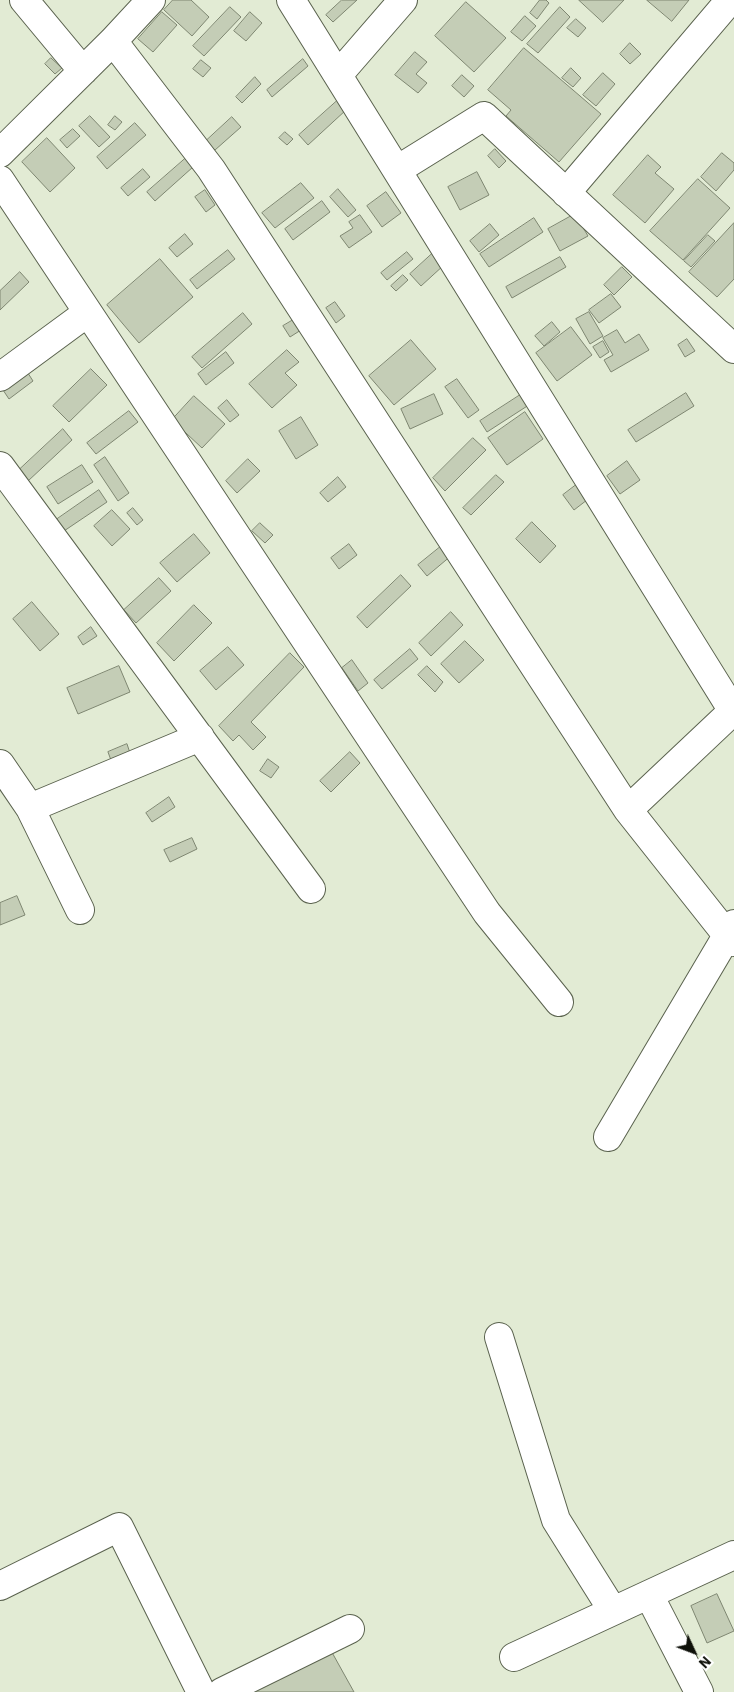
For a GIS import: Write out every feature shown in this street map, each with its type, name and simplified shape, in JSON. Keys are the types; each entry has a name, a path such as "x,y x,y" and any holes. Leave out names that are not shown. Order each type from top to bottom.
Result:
{"street":[{"path":"24,0 83,71"},
{"path":"0,153 114,41 152,0"},
{"path":"291,0 733,711 628,810"},
{"path":"338,75 403,0"},
{"path":"566,193 730,0"},
{"path":"114,41 211,169 628,810 732,934 608,1137"},
{"path":"397,170 484,116 734,349"},
{"path":"0,180 487,913 559,1002"},
{"path":"0,376 87,313"},
{"path":"0,466 311,889"},
{"path":"30,808 200,737"},
{"path":"0,764 30,808 80,910"},
{"path":"499,1337 556,1520 613,1611"},
{"path":"0,1586 119,1527 201,1692"},
{"path":"514,1657 734,1555"},
{"path":"649,1595 698,1692"},
{"path":"222,1692 350,1629"}],"building":[{"path":"173,0 191,0 209,17 192,36 164,10"},
{"path":"342,0 357,0 333,22 326,15"},
{"path":"540,0 546,0 549,3 537,19 530,13"},
{"path":"579,0 624,0 603,22"},
{"path":"647,0 689,0 672,21"},
{"path":"466,2 506,38 474,72 435,36"},
{"path":"230,7 241,17 204,56 193,46"},
{"path":"560,7 570,17 538,53 527,44"},
{"path":"162,12 177,25 153,52 138,39"},
{"path":"250,12 262,23 246,41 234,31"},
{"path":"525,16 536,26 522,41 511,32"},
{"path":"576,19 586,28 578,37 567,28"},
{"path":"630,43 641,54 630,64 620,54"},
{"path":"524,48 601,114 559,162 506,116 511,110 488,90"},
{"path":"415,52 427,62 416,74 427,83 418,93 395,75"},
{"path":"51,58 62,68 55,74 45,64"},
{"path":"303,59 308,66 272,97 267,90"},
{"path":"201,60 211,68 203,77 193,69"},
{"path":"571,68 581,78 573,87 562,78"},
{"path":"603,73 615,84 596,106 583,95"},
{"path":"462,75 474,86 464,97 452,86"},
{"path":"255,77 261,84 242,103 236,97"},
{"path":"337,101 346,110 308,145 299,135"},
{"path":"90,116 110,137 99,147 79,126"},
{"path":"115,116 122,122 115,130 108,125"},
{"path":"232,117 241,127 215,150 206,141"},
{"path":"135,123 146,135 107,169 97,157"},
{"path":"73,129 80,136 67,148 60,140"},
{"path":"285,132 293,139 287,145 279,138"},
{"path":"47,138 75,168 50,192 22,162"},
{"path":"495,149 506,161 499,168 488,156"},
{"path":"722,153 734,163 734,170 716,191 701,177"},
{"path":"648,155 661,167 655,173 674,189 645,223 613,195"},
{"path":"186,158 193,167 155,201 147,192"},
{"path":"143,169 150,177 128,196 121,188"},
{"path":"477,172 489,195 460,210 448,187"},
{"path":"698,179 730,208 683,260 650,231"},
{"path":"301,183 314,198 275,228 262,213"},
{"path":"338,189 356,210 348,217 330,197"},
{"path":"205,190 215,205 206,212 195,197"},
{"path":"386,192 401,213 382,227 367,206"},
{"path":"322,201 330,212 293,240 285,229"},
{"path":"575,214 588,236 560,251 548,229"},
{"path":"360,215 372,232 349,248 340,236 353,228 349,222"},
{"path":"534,218 543,232 489,267 480,254"},
{"path":"734,223 734,279 717,297 689,272"},
{"path":"490,224 499,235 479,252 470,241"},
{"path":"185,234 193,244 177,257 169,248"},
{"path":"708,235 715,241 691,267 684,261"},
{"path":"228,250 235,259 197,289 190,280"},
{"path":"407,252 413,259 387,280 381,273"},
{"path":"433,253 444,265 421,286 410,274"},
{"path":"560,257 566,267 512,298 506,287"},
{"path":"160,259 193,297 139,343 107,305"},
{"path":"622,267 632,277 614,295 604,285"},
{"path":"20,272 29,282 0,310 0,291"},
{"path":"403,275 408,280 396,291 391,286"},
{"path":"611,294 621,307 599,323 589,310"},
{"path":"335,302 345,316 336,323 326,308"},
{"path":"589,312 603,336 590,344 576,319"},
{"path":"243,313 252,324 202,368 192,357"},
{"path":"295,319 301,330 290,337 283,326"},
{"path":"552,322 560,332 544,346 535,336"},
{"path":"571,327 592,355 557,381 536,353"},
{"path":"617,330 625,343 639,334 649,350 611,372 604,360 613,355 603,338"},
{"path":"687,339 695,351 685,357 678,345"},
{"path":"411,340 436,369 394,405 369,376"},
{"path":"603,341 609,352 600,358 593,347"},
{"path":"287,350 299,362 285,373 297,385 272,408 249,384"},
{"path":"226,352 234,363 206,385 198,374"},
{"path":"91,369 107,385 69,422 53,406"},
{"path":"26,370 33,381 9,399 1,387"},
{"path":"457,379 479,410 468,418 445,387"},
{"path":"528,390 535,401 487,432 480,421"},
{"path":"686,393 694,406 636,442 628,430"},
{"path":"434,394 443,414 410,429 401,409"},
{"path":"194,396 225,424 202,448 172,420"},
{"path":"227,400 239,415 230,422 218,408"},
{"path":"129,411 138,422 96,454 87,443"},
{"path":"525,412 543,439 507,465 488,438"},
{"path":"301,417 318,445 296,459 279,431"},
{"path":"63,429 72,440 28,481 18,471"},
{"path":"473,438 486,450 445,491 433,478"},
{"path":"105,457 129,493 118,501 94,465"},
{"path":"248,459 260,471 237,493 226,481"},
{"path":"627,461 640,480 620,494 607,476"},
{"path":"82,465 93,482 58,504 47,487"},
{"path":"496,475 504,482 471,515 463,508"},
{"path":"338,477 346,487 328,502 320,493"},
{"path":"584,479 596,493 574,510 563,495"},
{"path":"99,490 107,502 61,533 53,522"},
{"path":"133,508 143,520 137,525 127,513"},
{"path":"112,510 130,529 112,546 94,526"},
{"path":"532,522 556,546 540,563 516,539"},
{"path":"260,523 273,535 265,543 252,531"},
{"path":"194,534 210,553 177,582 160,563"},
{"path":"349,544 357,555 339,569 331,558"},
{"path":"444,544 452,555 427,576 418,565"},
{"path":"401,575 411,586 367,628 357,617"},
{"path":"159,578 171,591 136,623 124,610"},
{"path":"32,602 59,634 40,651 13,619"},
{"path":"194,605 212,623 174,661 157,643"},
{"path":"451,612 463,625 431,656 419,643"},
{"path":"91,627 97,636 83,645 78,637"},
{"path":"465,641 484,660 459,683 441,664"},
{"path":"228,647 244,665 216,690 200,671"},
{"path":"410,649 418,659 382,689 374,680"},
{"path":"290,653 304,667 251,722 266,737 253,750 239,735 233,741 219,726"},
{"path":"352,660 368,683 358,691 342,668"},
{"path":"119,666 130,692 78,714 67,688"},
{"path":"427,666 443,682 435,692 418,675"},
{"path":"127,744 131,756 112,763 108,752"},
{"path":"350,752 360,763 331,792 320,781"},
{"path":"268,759 279,767 271,778 260,771"},
{"path":"169,797 175,807 152,822 146,813"},
{"path":"192,838 197,849 170,862 164,850"},
{"path":"17,896 25,915 0,925 0,903"},
{"path":"717,1594 734,1631 707,1643 691,1606"},
{"path":"329,1647 354,1692 249,1692"}]}
